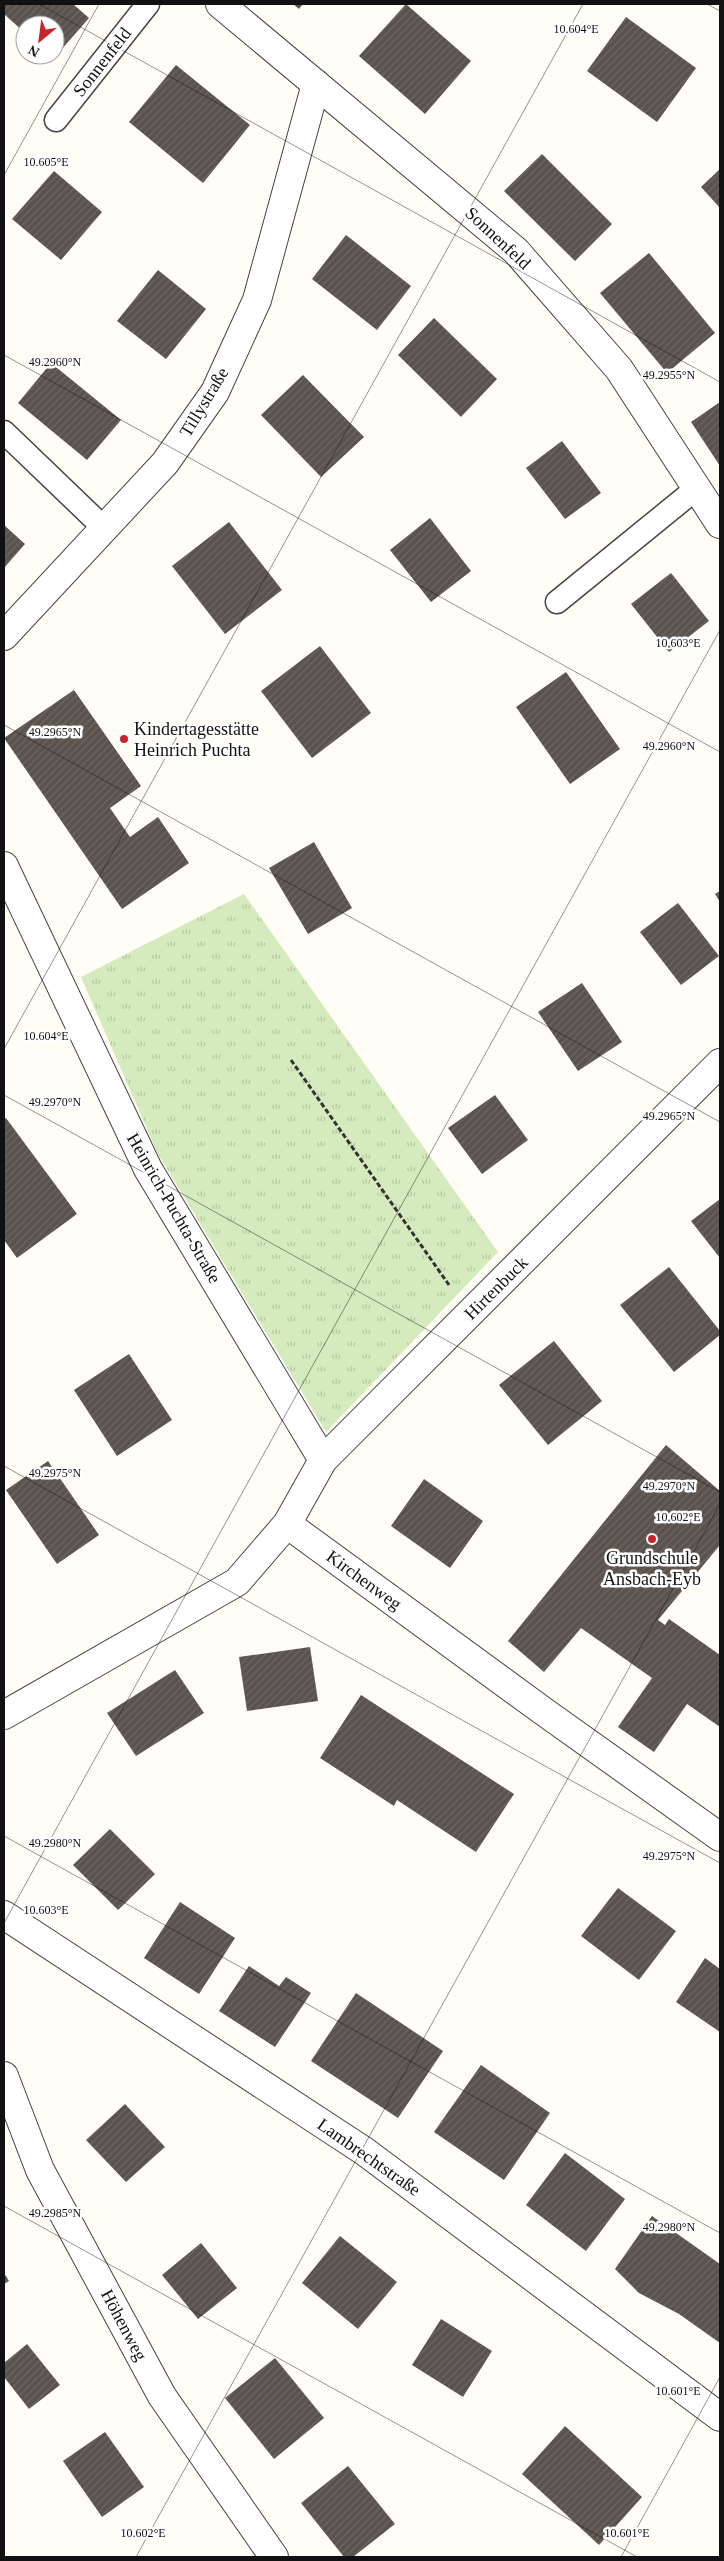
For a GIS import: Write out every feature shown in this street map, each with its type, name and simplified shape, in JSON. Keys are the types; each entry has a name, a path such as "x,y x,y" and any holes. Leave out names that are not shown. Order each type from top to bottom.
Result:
{"street":[{"name":"Sonnenfeld","path":"220,4 516,251 619,369 720,524"},
{"name":"Tillystraße","path":"4,636 165,463 215,392 257,300 316,84"},
{"name":"Heinrich-Puchta-Straße","path":"4,866 148,1169 323,1460"},
{"name":"Hirtenbuck","path":"288,1524 323,1460 720,1063"},
{"path":"4,1714 237,1582 288,1524"},
{"name":"Kirchenweg","path":"288,1524 720,1837"},
{"name":"Lambrechtstraße","path":"4,1915 364,2151 720,2417"},
{"name":"Höhenweg","path":"4,2076 40,2170 162,2396 274,2557"}],"lane":[{"name":"Sonnenfeld","path":"56,120 148,4"},
{"path":"4,432 105,529"},
{"path":"557,602 697,488"}],"path":[{"path":"291,1060 469,1314"}],"green space":[{"path":"244,894 498,1252 326,1432 157,1152 81,977"}],"building":[{"path":"4,4 73,4 89,18 65,45 65,15 15,15 15,24 4,14"},
{"path":"293,4 303,4 299,9"},
{"path":"406,4 471,61 425,114 359,56"},
{"path":"626,17 696,68 657,122 587,71"},
{"path":"176,65 250,125 203,183 129,122"},
{"path":"542,154 612,224 575,261 504,191"},
{"path":"720,169 720,208 701,187"},
{"path":"54,171 102,212 61,260 12,219"},
{"path":"346,235 411,286 377,330 312,279"},
{"path":"649,253 715,333 667,373 600,293"},
{"path":"158,270 206,309 166,359 117,321"},
{"path":"434,318 497,379 461,417 398,355"},
{"path":"51,363 121,420 87,460 18,403"},
{"path":"303,375 364,437 321,477 261,415"},
{"path":"720,402 720,466 691,422"},
{"path":"562,441 601,493 565,519 526,468"},
{"path":"430,518 471,571 431,602 390,550"},
{"path":"229,522 282,590 225,634 172,566"},
{"path":"4,525 25,544 4,568"},
{"path":"671,573 709,621 669,652 631,604"},
{"path":"320,646 371,713 312,758 261,691"},
{"path":"566,672 620,749 570,784 516,707"},
{"path":"74,690 141,786 110,808 130,837 158,817 189,863 122,909 4,738"},
{"path":"314,842 352,908 308,934 269,868"},
{"path":"720,891 720,902 715,894"},
{"path":"678,903 719,956 681,985 640,932"},
{"path":"582,983 622,1042 578,1071 538,1012"},
{"path":"495,1095 528,1140 482,1174 448,1128"},
{"path":"6,1118 77,1214 17,1258 4,1240 4,1119"},
{"path":"720,1199 720,1258 691,1221"},
{"path":"669,1267 720,1331 720,1335 674,1372 620,1305"},
{"path":"554,1341 602,1401 548,1445 499,1385"},
{"path":"129,1354 172,1420 117,1456 74,1390"},
{"name":"Grundschule Ansbach-Eyb","path":"666,1445 720,1491 720,1545 658,1620 665,1625 669,1619 720,1655 720,1727 687,1704 654,1752 618,1727 652,1678 581,1628 544,1672 508,1641"},
{"path":"48,1461 99,1535 57,1564 6,1490"},
{"path":"424,1479 483,1521 450,1568 391,1526"},
{"path":"310,1647 318,1701 247,1711 239,1657"},
{"path":"175,1670 204,1713 136,1756 107,1713"},
{"path":"361,1695 514,1794 476,1852 397,1800 394,1806 320,1758"},
{"path":"110,1829 155,1874 118,1910 73,1865"},
{"path":"618,1888 676,1931 639,1980 581,1936"},
{"path":"180,1902 235,1938 199,1994 144,1958"},
{"path":"705,1958 720,1969 720,2032 676,2002"},
{"path":"249,1966 279,1986 286,1977 311,1993 275,2047 219,2011"},
{"path":"356,1993 443,2051 398,2118 311,2061"},
{"path":"481,2065 550,2113 504,2180 434,2132"},
{"path":"125,2104 165,2147 126,2182 86,2140"},
{"path":"565,2153 625,2199 586,2251 526,2205"},
{"path":"652,2216 720,2264 720,2343 679,2314 639,2293 615,2269"},
{"path":"340,2236 397,2282 358,2329 302,2283"},
{"path":"201,2243 237,2288 198,2319 162,2275"},
{"path":"4,2273 9,2281 4,2284"},
{"path":"441,2319 492,2351 463,2397 412,2365"},
{"path":"27,2344 60,2385 29,2409 4,2377 4,2363"},
{"path":"275,2358 324,2418 274,2459 225,2398"},
{"path":"565,2426 642,2497 599,2545 522,2474"},
{"path":"105,2432 144,2487 102,2517 63,2461"},
{"path":"348,2466 395,2524 353,2557 344,2557 301,2503"}],"place":[{"name":"Kindertagesstätte Heinrich Puchta","path":"124,739"},
{"name":"Grundschule Ansbach-Eyb","path":"652,1539"}]}
